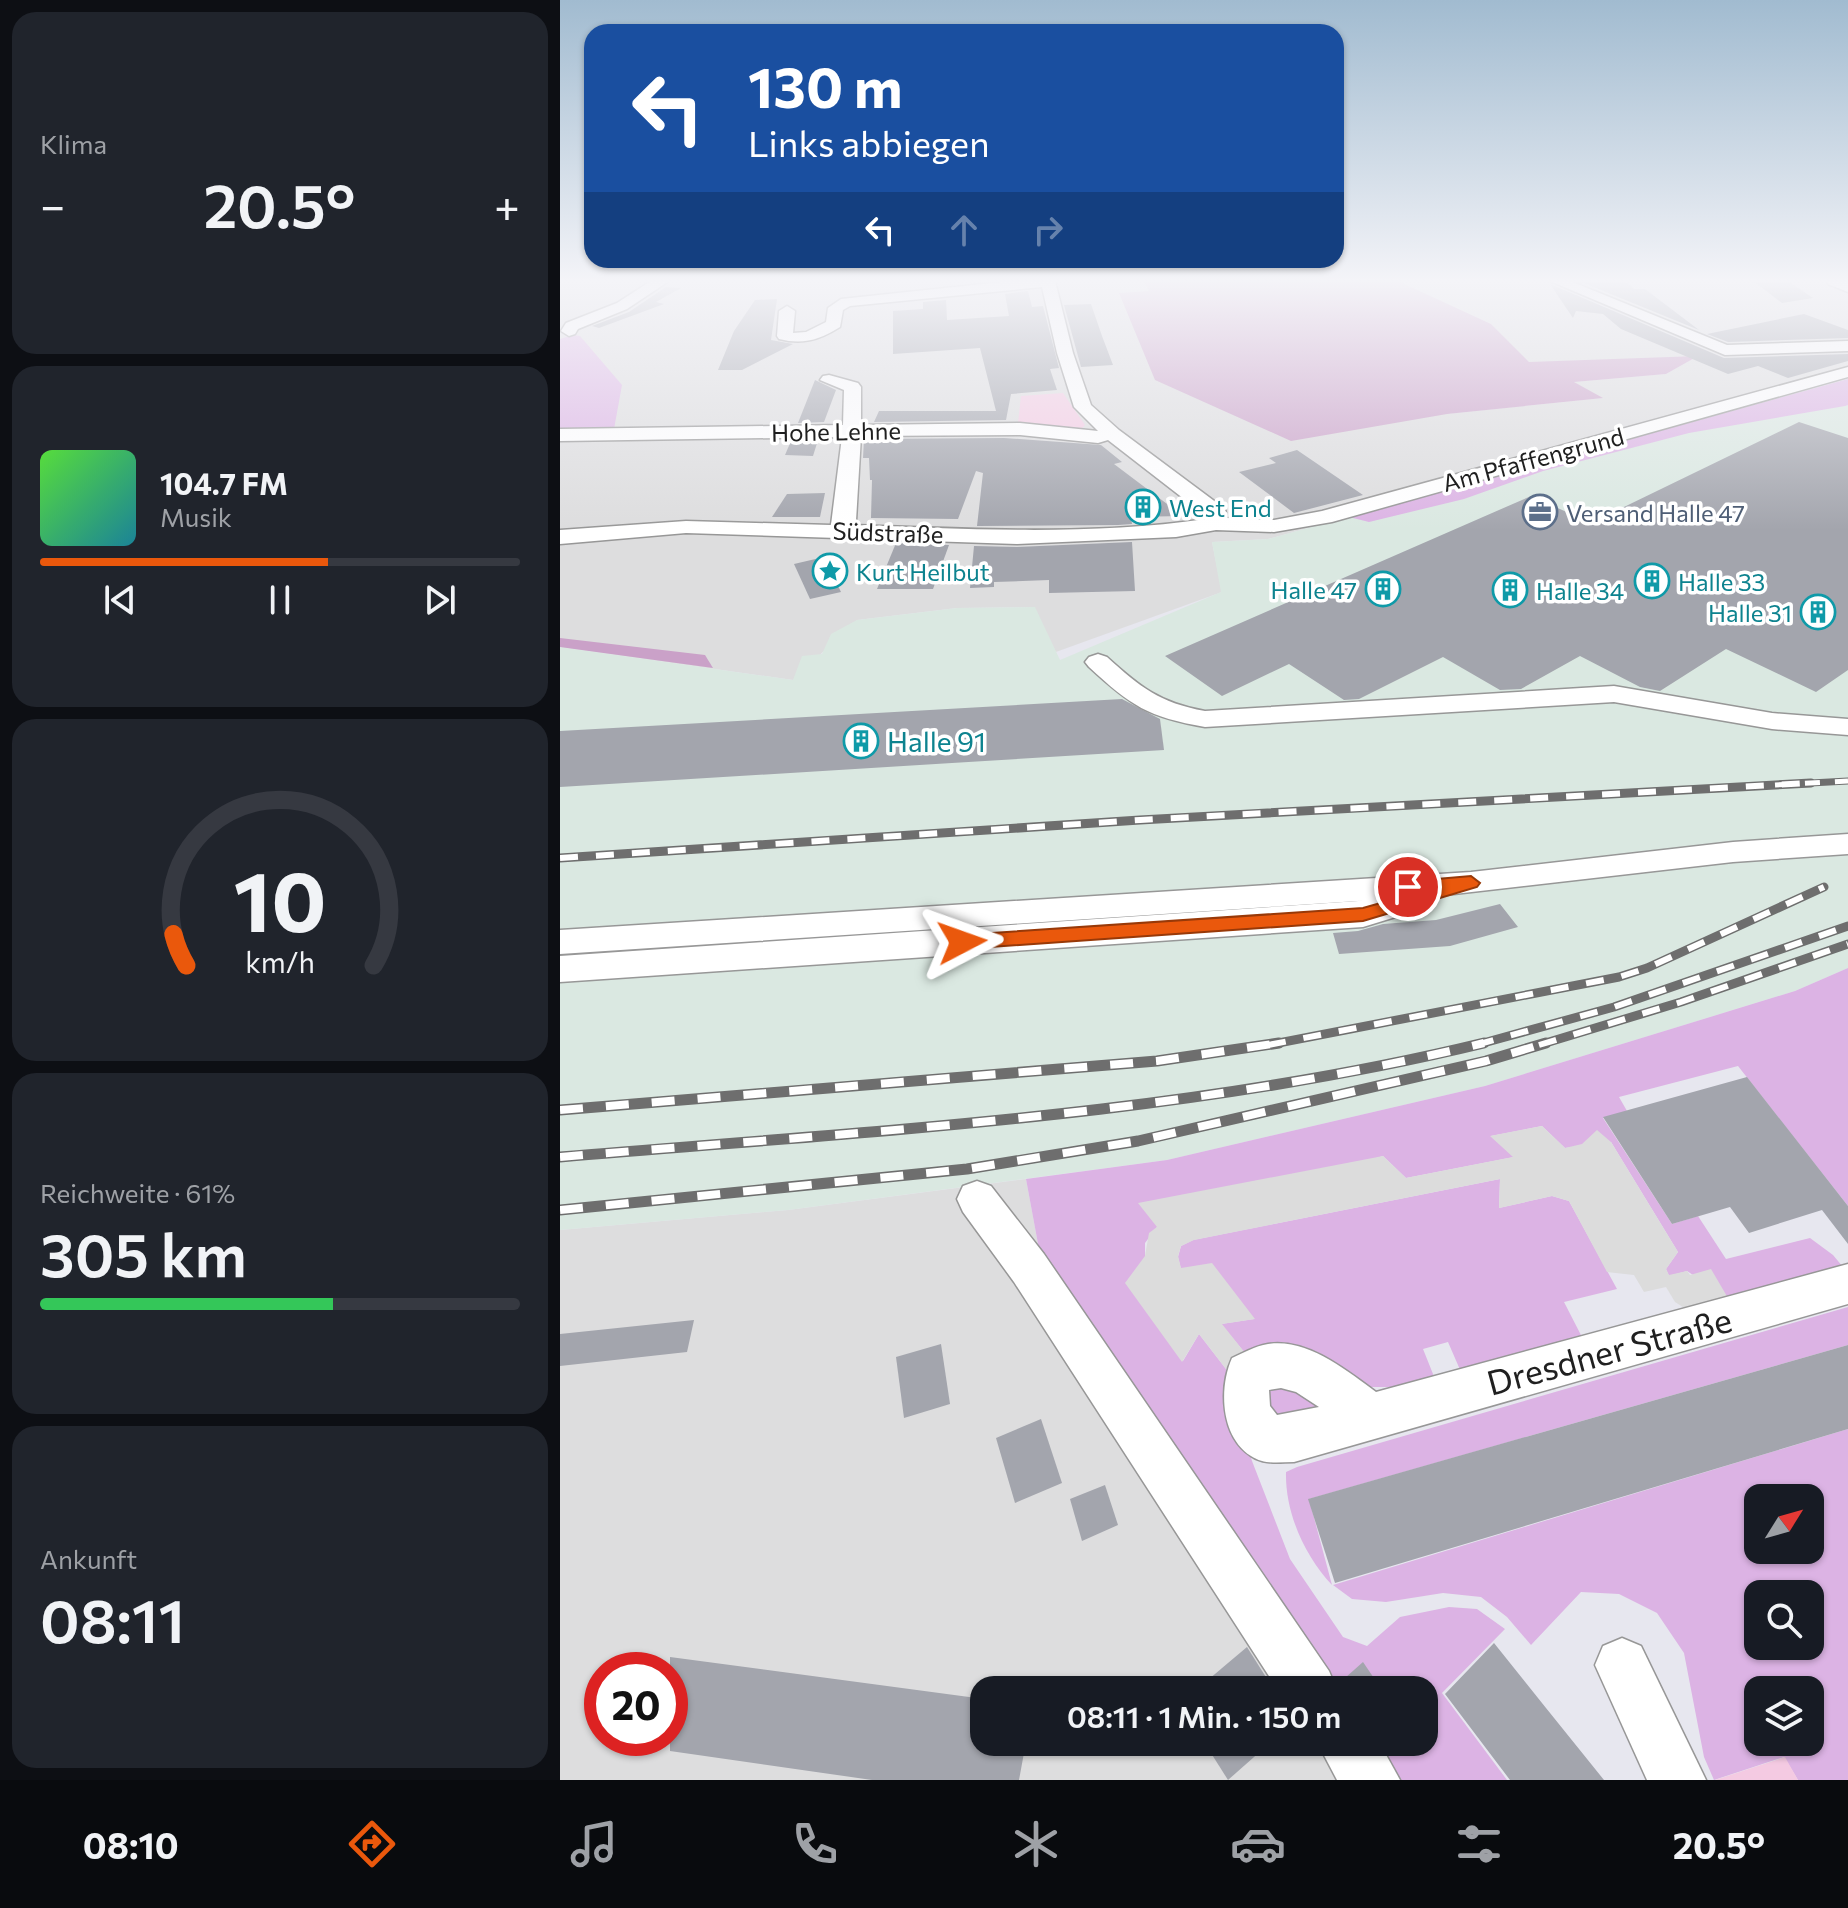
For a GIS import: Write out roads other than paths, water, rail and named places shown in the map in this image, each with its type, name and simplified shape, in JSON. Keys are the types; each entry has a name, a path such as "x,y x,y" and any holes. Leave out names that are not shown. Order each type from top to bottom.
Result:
{"street":[{"path":"1070,364 1083,407 1112,434 1217,514 1216,524"},
{"name":"Am Pfaffengrund","path":"1216,524 1274,526 1324,517 1848,372"},
{"path":"829,380 852,387 845,521 838,531"},
{"name":"Hohe Lehne","path":"560,435 1020,429 1098,437 1112,434"},
{"name":"Südstraße","path":"560,537 686,527 1017,537 1176,530 1216,524"},
{"path":"1098,662 1142,702 1164,713 1205,719 1614,694 1735,716 1848,727"},
{"path":"1735,716 1848,710"},
{"path":"560,942 1471,883 1733,852 1848,844"},
{"path":"560,969 1363,915 1471,883"},
{"path":"977,1199 1029,1268 1301,1676"},
{"name":"Dresdner Straße","path":"1369,1416 1848,1284"},
{"path":"1622,1665 1677,1780"},
{"path":"1355,1756 1371,1780"}],"railway":[{"path":"1775,785 1848,781"},
{"path":"560,858 1140,820 1811,783"},
{"path":"1276,1043 1619,977 1647,968 1824,887"},
{"path":"1480,1044 1614,1007 1848,926"},
{"path":"1539,1045 1681,1002 1848,944"},
{"path":"560,1110 1157,1061 1276,1043"},
{"path":"1268,1045 1276,1043"},
{"path":"560,1210 967,1169 1138,1141 1486,1061 1546,1043"},
{"path":"560,1157 908,1129 1140,1104 1370,1068 1480,1044"},
{"path":"1476,1045 1480,1044"}],"place":[{"name":"West End","path":"1143,507"},
{"name":"Versand Halle 47","path":"1540,512"},
{"name":"Kurt Heilbut","path":"830,571"},
{"name":"Halle 33","path":"1652,581"},
{"name":"Halle 47","path":"1383,589"},
{"name":"Halle 34","path":"1510,590"},
{"name":"Halle 31","path":"1818,612"},
{"name":"Halle 91","path":"861,741"}]}
